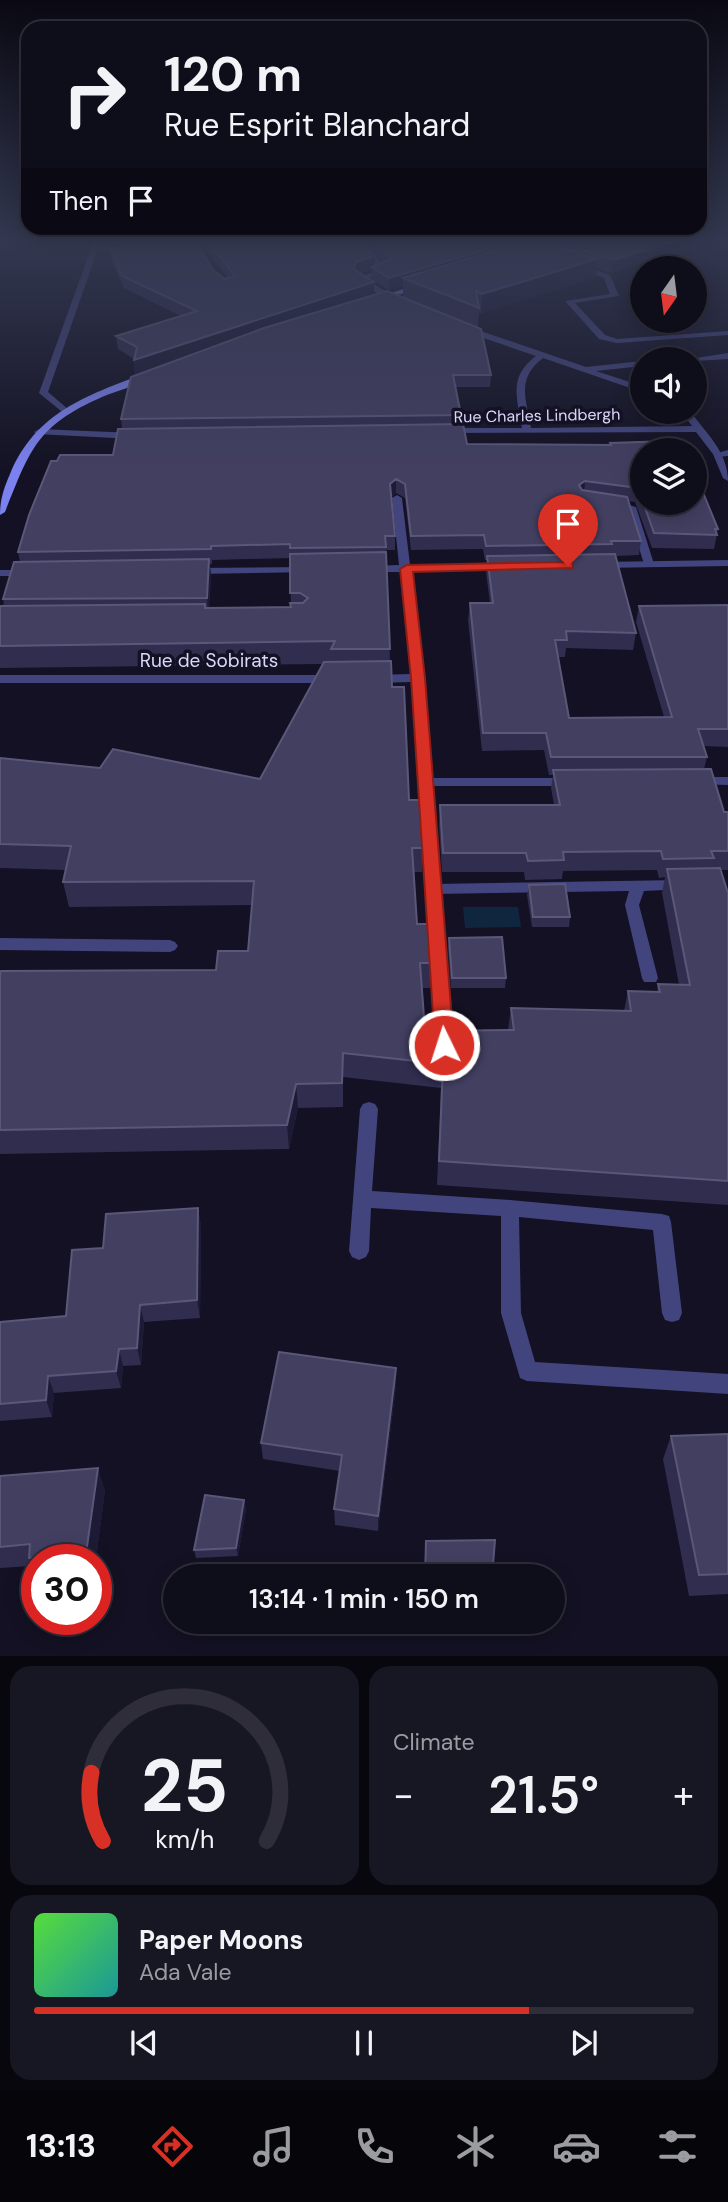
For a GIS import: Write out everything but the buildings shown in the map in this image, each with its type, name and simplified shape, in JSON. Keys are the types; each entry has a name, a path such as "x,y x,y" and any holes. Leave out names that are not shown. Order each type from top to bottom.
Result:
{"street":[{"path":"66,412 43,393 71,317"},
{"path":"584,317 603,337 617,341 728,333"},
{"path":"457,326 630,385"},
{"path":"527,430 520,380 528,364 542,355"},
{"path":"707,358 728,356"},
{"path":"588,369 630,364"},
{"path":"0,512 26,450 50,422 114,388 161,371"},
{"path":"696,424 723,454 728,478"},
{"name":"Rue Charles Lindbergh","path":"429,432 700,429"},
{"path":"40,432 108,437 150,436"},
{"path":"397,498 418,678 444,1045"},
{"path":"597,502 631,507 649,564"},
{"path":"582,566 728,563"},
{"path":"352,569 514,567"},
{"path":"176,571 325,570"},
{"path":"0,573 41,573"},
{"path":"362,679 418,678"},
{"name":"Rue de Sobirats","path":"0,679 348,679"},
{"path":"687,781 728,781"},
{"path":"425,782 590,782"},
{"path":"434,889 702,885"},
{"path":"638,886 632,905 650,978"},
{"path":"0,944 170,946"},
{"path":"359,1251 369,1109"},
{"path":"363,1199 510,1208 662,1222 672,1313"},
{"path":"510,1208 511,1313 527,1371 728,1384"}],"water":[{"path":"463,907 518,907 521,927 465,928"}],"route":[{"path":"444,1045 418,678 407,569 568,566"}]}
